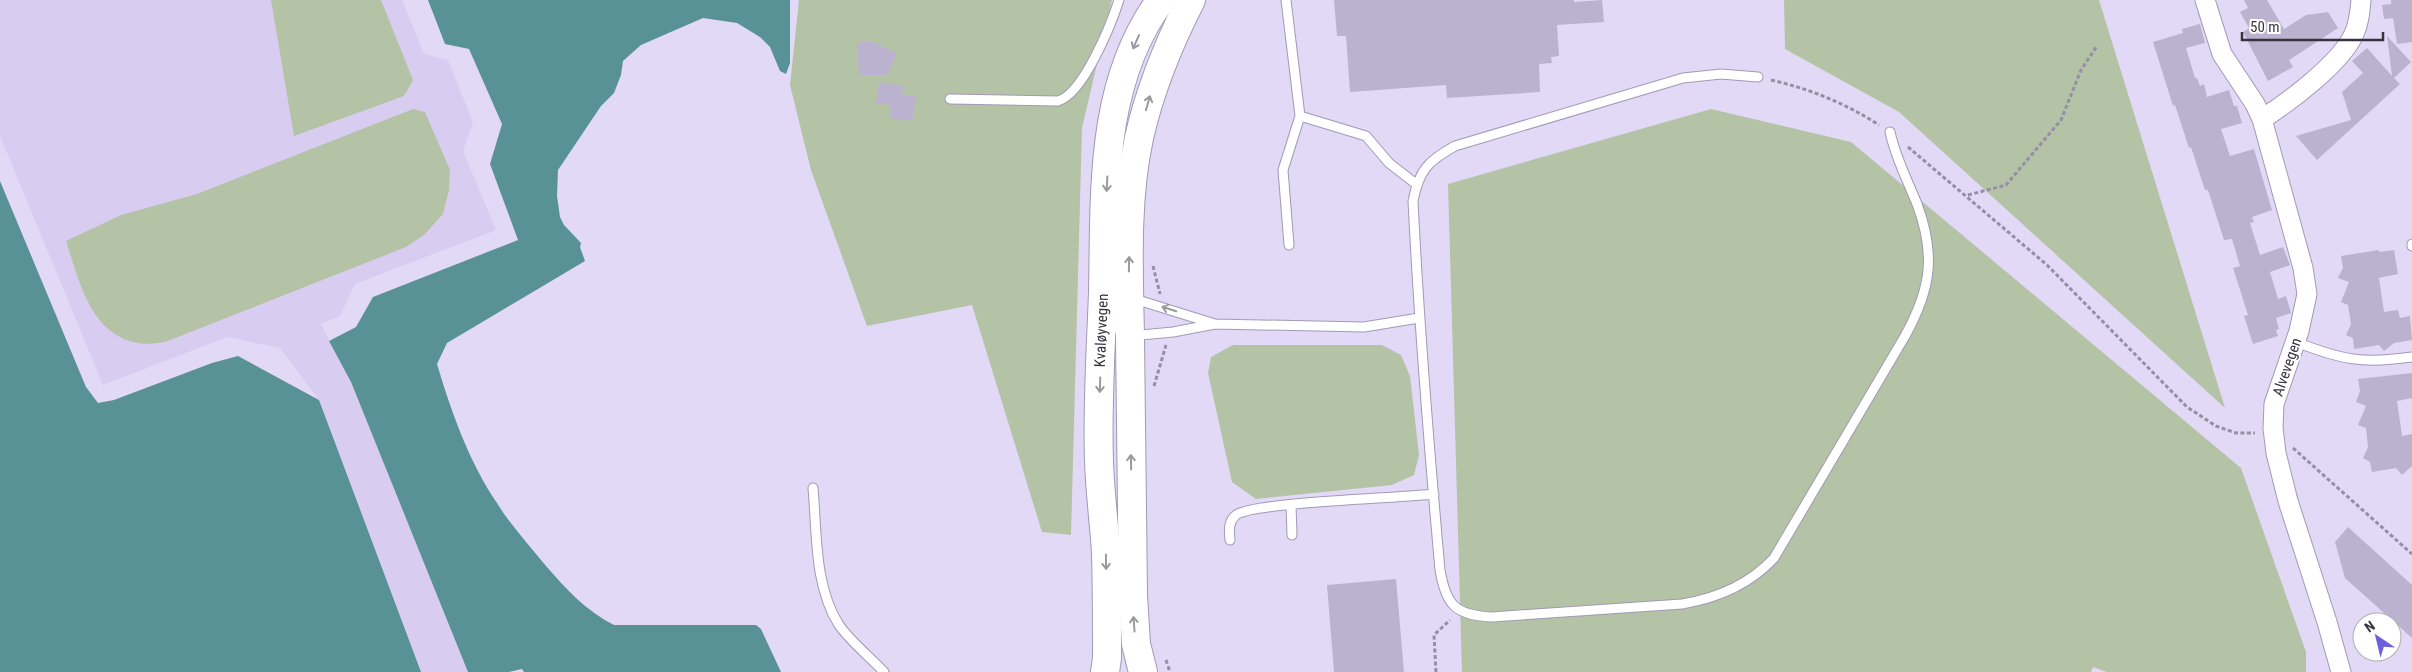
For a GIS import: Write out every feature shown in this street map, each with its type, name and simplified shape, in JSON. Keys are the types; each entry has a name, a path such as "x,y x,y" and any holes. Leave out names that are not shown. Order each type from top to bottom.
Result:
{"main road":[{"name":"Kvaløyvegen","path":"1143,672 1136,644 1133,595 1130,336 1117,308 1106,191 1115,98 1126,64 1141,31 1161,0"},
{"name":"Kvaløyvegen","path":"1105,672 1107,658 1106,552 1099,463 1117,308 1139,140 1158,70 1191,0"}],"street":[{"name":"Alvevegen","path":"2205,0 2222,54 2255,104 2262,119 2306,282 2306,306 2296,342 2274,404 2274,439 2288,501 2341,672"},
{"path":"2262,119 2292,99 2345,49 2359,23 2360,0"}],"lane":[{"path":"950,99 1065,99 1072,93 1086,73 1113,18 1119,0"},
{"path":"1286,0 1300,116 1283,170 1289,245"},
{"path":"1758,77 1721,74 1683,78 1455,146 1436,156 1424,168 1416,184 1413,201 1419,318 1444,590 1449,602 1459,611 1474,616 1517,616 1682,604 1706,599 1743,585 1760,574 1774,558 1906,336 1924,298 1928,278 1925,227 1896,158 1890,132"},
{"path":"1300,116 1366,136 1389,163 1416,184"},
{"path":"1117,308 1141,300 1215,324"},
{"path":"1130,336 1173,332 1215,324 1364,327 1419,318"},
{"path":"2296,342 2352,360 2376,362 2412,356"},
{"path":"814,488 820,572 826,599 840,626 884,672"},
{"path":"1230,540 1229,525 1236,515 1245,511 1291,505 1434,494"},
{"path":"1291,505 1292,534"}],"path":[{"path":"1967,195 2006,184 2061,120 2081,70 2097,46"},
{"path":"1758,77 1790,84 1836,101 1860,112 1890,132 1967,195 2047,265 2188,407 2203,419 2236,433 2256,433 2274,439 2302,454 2412,554"},
{"path":"1151,258 1160,293"},
{"path":"1436,672 1434,635 1459,611"}],"shaded area":[{"path":"0,0 402,0 424,54 448,60 473,122 463,151 496,230 355,284 340,316 321,324 351,382 468,672 421,672 319,400 280,348 227,337 103,385 0,136"},
{"path":"271,0 381,0 413,80 404,96 294,136"},
{"path":"428,0 790,0 790,63 786,74 780,71 770,47 760,37 737,23 703,18 641,45 623,61 621,75 614,93 601,106 558,170 557,196 560,217 564,225 581,243 580,247 585,261 447,343 437,364 462,436 487,487 520,535 577,599 594,613 614,625 756,625 761,629 781,672 524,672 522,669 509,672 468,672 351,382 329,341 356,327 373,297 518,240 490,164 502,124 469,49 445,44"},
{"path":"799,0 1112,0 1082,128 1071,535 1042,532 972,305 867,326 811,170 790,85"},
{"path":"1784,0 2099,0 2225,408 1899,112 1785,49"},
{"path":"413,109 425,112 450,170 449,190 443,214 424,235 406,247 165,342 141,344 122,338 108,329 89,304 66,241 121,215 197,194"},
{"path":"1711,109 1851,142 2241,468 2306,652 2306,672 2107,672 2093,667 2091,672 1462,672 1448,184"},
{"path":"0,181 86,387 98,403 114,400 212,363 238,356 319,400 421,672 0,672"},
{"path":"1233,345 1382,345 1401,355 1410,376 1419,455 1414,475 1392,485 1256,499 1232,482 1208,373 1211,357"}],"building":[{"path":"1334,0 1574,0 1574,2 1602,0 1604,22 1557,25 1559,56 1551,57 1552,63 1539,64 1540,92 1447,98 1446,85 1350,92 1346,36 1337,36"},
{"path":"2244,0 2267,0 2284,29 2306,15 2328,12 2338,28 2289,60 2293,67 2268,81 2243,32 2249,28 2240,12 2248,8"},
{"path":"2391,0 2412,0 2412,42 2397,44 2393,18 2384,19 2382,5 2391,4"},
{"path":"2200,24 2205,43 2186,48 2195,78 2197,78 2200,86 2204,84 2207,97 2229,90 2234,106 2237,106 2242,123 2221,129 2230,156 2254,149 2272,210 2252,217 2254,222 2250,223 2260,255 2283,247 2290,265 2270,272 2278,299 2286,296 2291,313 2276,318 2279,329 2276,330 2278,336 2253,344 2244,316 2248,315 2233,268 2240,266 2232,239 2224,240 2208,190 2205,190 2175,105 2173,106 2153,42 2183,33 2182,29"},
{"path":"2387,36 2411,62 2394,78 2400,84 2317,160 2296,136 2351,120 2342,92 2363,73 2352,61 2367,48 2392,76"},
{"path":"857,42 873,42 897,53 887,75 859,75"},
{"path":"879,82 903,86 902,94 916,96 912,121 889,118 891,105 876,103"},
{"path":"2379,250 2379,252 2394,250 2398,274 2379,278 2384,312 2398,310 2400,318 2410,316 2412,340 2394,343 2384,351 2379,345 2354,349 2353,338 2346,335 2351,324 2348,305 2341,302 2349,282 2338,278 2343,268 2341,256"},
{"path":"2412,373 2412,398 2397,401 2402,436 2412,434 2412,466 2402,475 2396,468 2372,472 2370,462 2363,458 2368,447 2366,428 2358,425 2366,406 2356,402 2360,391 2358,379"},
{"path":"2348,527 2412,585 2412,638 2402,629 2402,612 2383,612 2345,578 2335,542"},
{"path":"1396,579 1404,672 1334,672 1327,585"}]}
